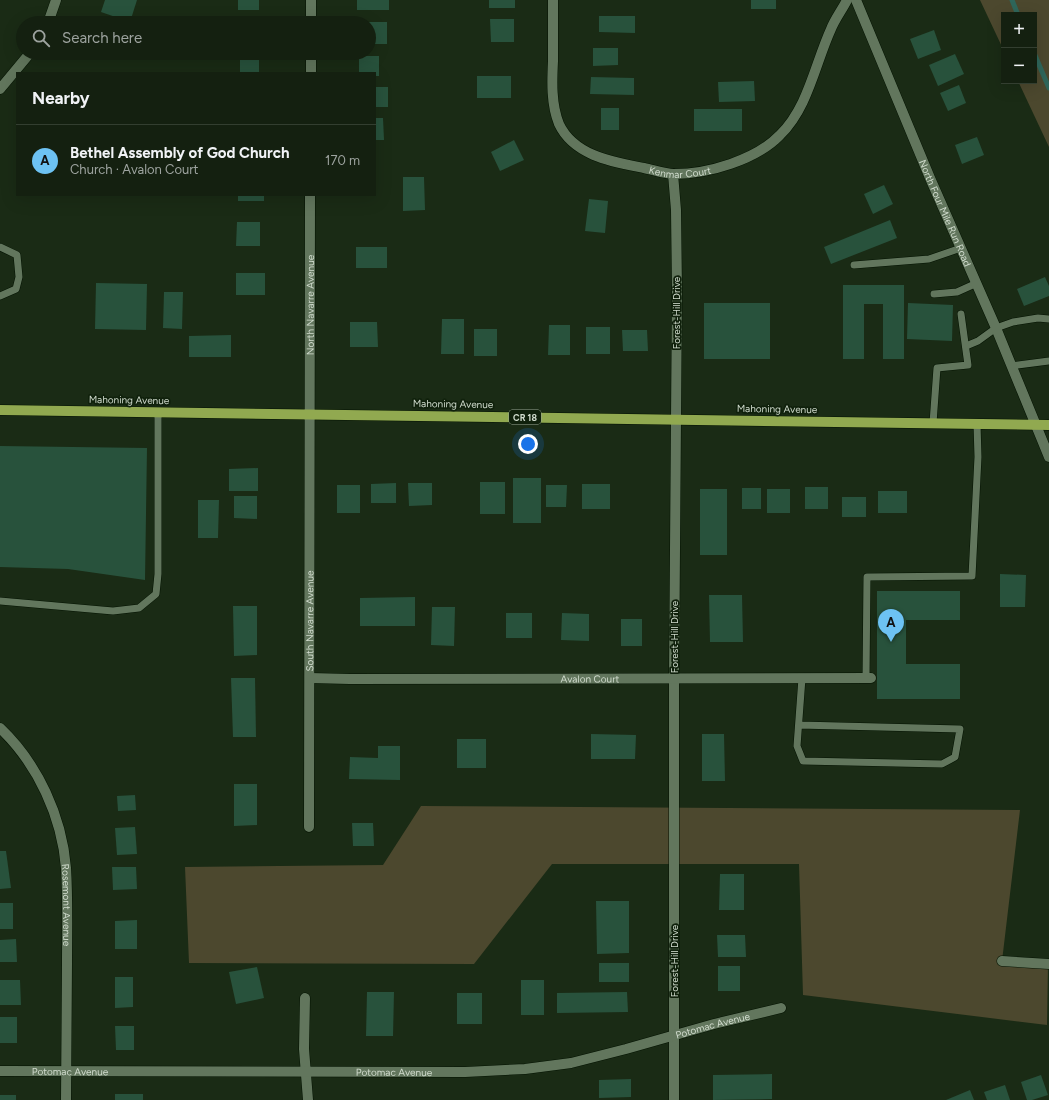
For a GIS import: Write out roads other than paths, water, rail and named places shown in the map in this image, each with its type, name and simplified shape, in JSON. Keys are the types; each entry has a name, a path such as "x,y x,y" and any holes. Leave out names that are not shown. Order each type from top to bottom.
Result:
{"main road":[{"name":"Mahoning Avenue","path":"0,410 1049,425"}],"street":[{"path":"50,16 56,0"},
{"path":"311,0 311,16"},
{"name":"Kenmar Court","path":"553,0 553,100 559,122 564,132 582,149 601,158 673,174 702,171 720,167 753,155 770,144 781,134 793,120 803,100 831,29 847,0"},
{"name":"North Four Mile Run Road","path":"856,0 977,283 1049,457"},
{"path":"0,89 24,60"},
{"path":"311,60 311,72"},
{"name":"Forest-Hill Drive","path":"673,174 676,210 677,290 674,678 674,1100"},
{"name":"North Navarre Avenue","path":"310,196 310,415"},
{"name":"South Navarre Avenue","path":"309,827 310,415"},
{"name":"Avalon Court","path":"310,678 868,678"},
{"name":"Rosemont Avenue","path":"0,728 20,750 39,778 51,805 61,836 66,868 67,910 66,1100"},
{"path":"1002,961 1049,964"},
{"path":"304,998 304,1049 308,1100"},
{"name":"Potomac Avenue","path":"0,1071 465,1072 525,1070 571,1063 714,1024 781,1008"}],"lane":[{"path":"0,247 17,255 19,277 16,289 0,296"},
{"path":"854,265 929,259 961,248"},
{"path":"934,294 957,292 977,283"},
{"path":"933,423 937,368 968,365 961,314"},
{"path":"966,346 978,341 996,328 1013,322 1038,318 1049,319"},
{"path":"1012,366 1049,361"},
{"path":"0,601 113,611 139,608 156,594 158,574 158,412"},
{"path":"868,678 867,577 972,576 978,457 977,424"},
{"path":"799,725 960,729 955,756 942,764 803,761 798,746 799,725 802,678"}],"waterway":[{"path":"1012,0 1017,12"},
{"path":"1037,60 1049,88"}],"place":[{"name":"Bethel Assembly of God Church","path":"891,642"}]}
